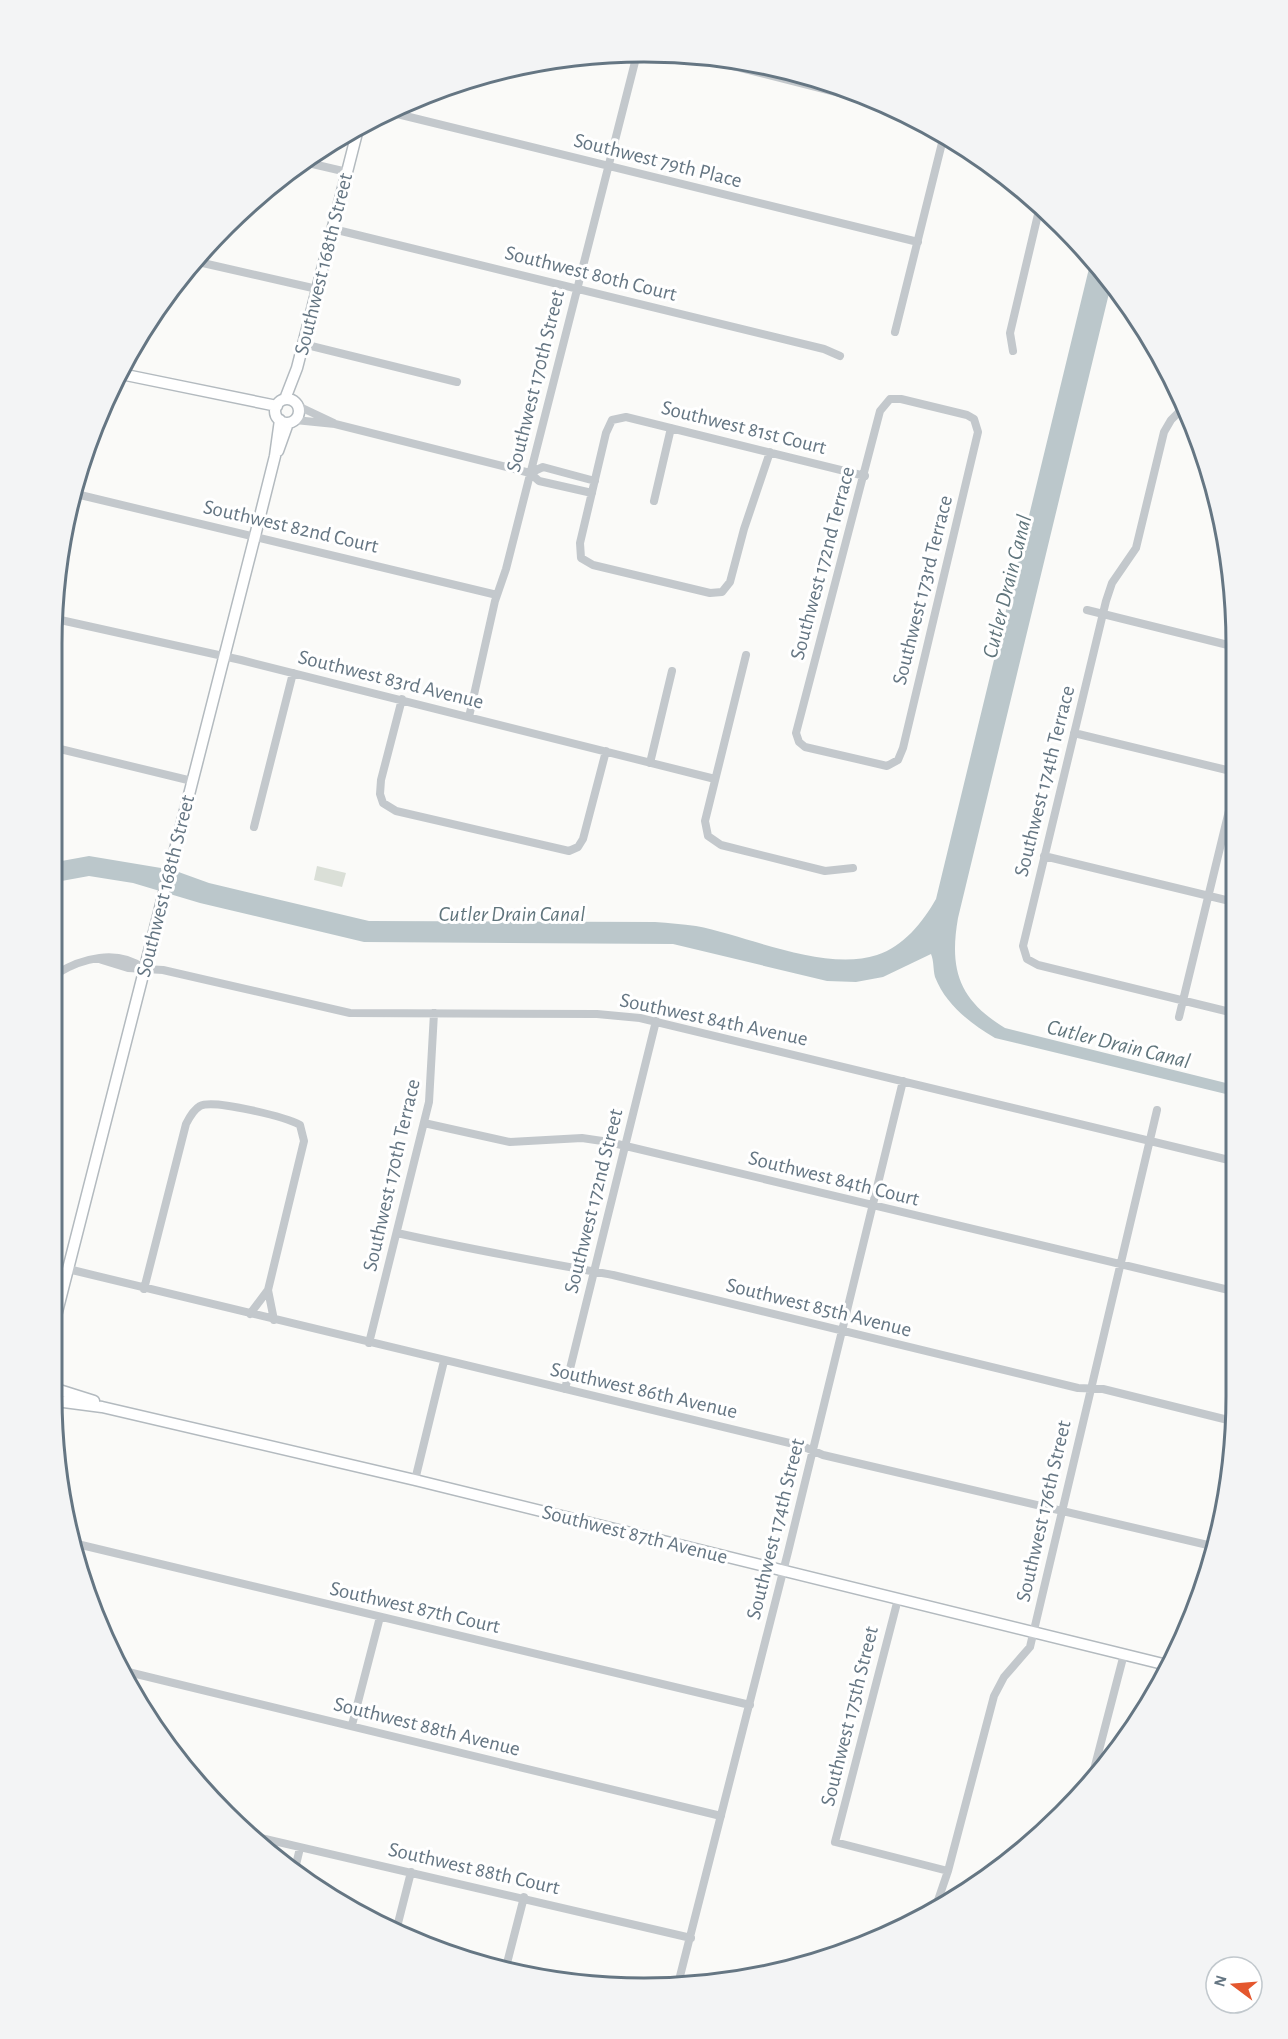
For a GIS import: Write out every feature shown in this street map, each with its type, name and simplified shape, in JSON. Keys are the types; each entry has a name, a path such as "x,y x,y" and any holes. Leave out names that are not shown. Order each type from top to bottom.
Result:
{"street":[{"name":"Southwest 170th Street","path":"469,717 497,595 504,578 635,62"},
{"name":"Southwest 79th Place","path":"401,115 918,242"},
{"name":"Southwest 168th Street","path":"62,1292 356,139"},
{"path":"895,332 942,144"},
{"path":"314,164 347,172"},
{"path":"1013,351 1010,333 1038,215"},
{"name":"Southwest 80th Court","path":"333,229 824,349 840,356"},
{"path":"203,263 317,289"},
{"path":"303,344 457,382"},
{"path":"128,375 286,411 530,473 539,481 592,493"},
{"name":"Southwest 172nd Terrace","path":"797,739 799,717 880,411 890,399 901,399 967,415 976,423"},
{"path":"286,411 335,424"},
{"path":"1103,614 1112,583 1136,548 1164,432 1178,413"},
{"name":"Southwest 81st Court","path":"595,481 606,433 616,418 626,417 864,476"},
{"name":"Southwest 173rd Terrace","path":"797,739 805,747 875,765 887,766 894,763 903,748 978,436 976,423"},
{"path":"654,501 671,428"},
{"path":"530,473 543,467 595,481 580,543 582,558 588,563 710,593 723,592 730,582 744,529 770,452"},
{"name":"Southwest 82nd Court","path":"81,495 497,595"},
{"path":"1087,610 1226,645"},
{"name":"Southwest 174th Terrace","path":"1103,614 1024,940 1025,956 1038,965 1183,1000"},
{"name":"Southwest 83rd Avenue","path":"63,621 402,699 715,779"},
{"path":"746,655 705,822 708,836 721,845 825,871 853,868"},
{"path":"650,763 672,671"},
{"path":"254,827 293,673"},
{"path":"402,699 381,780 381,798 386,806 396,811 558,850 573,850 580,844 585,833 606,751"},
{"path":"1074,733 1226,770"},
{"path":"62,749 192,781"},
{"path":"1179,1017 1226,824"},
{"path":"1044,856 1226,900"},
{"path":"62,971 75,963 102,960 128,968 145,969"},
{"name":"Southwest 84th Avenue","path":"145,969 163,970 339,1011 434,1014 607,1014 657,1021 1226,1159"},
{"path":"1183,1000 1226,1011"},
{"name":"Southwest 170th Terrace","path":"369,1343 432,1089 434,1014"},
{"name":"Southwest 172nd Street","path":"565,1389 657,1021"},
{"name":"Southwest 174th Street","path":"680,1976 750,1705 903,1082"},
{"path":"144,1289 186,1124 200,1106 216,1103 294,1122 302,1129 304,1141 268,1290 250,1314"},
{"name":"Southwest 176th Street","path":"939,1896 990,1705 1004,1677 1030,1647 1034,1633 1157,1110"},
{"name":"Southwest 84th Court","path":"424,1123 498,1141 590,1138 1226,1289"},
{"name":"Southwest 85th Avenue","path":"397,1233 472,1250 594,1272 1225,1419"},
{"name":"Southwest 86th Avenue","path":"68,1269 1207,1545"},
{"path":"268,1290 274,1320"},
{"path":"415,1480 444,1360"},
{"name":"Southwest 87th Avenue","path":"62,1391 94,1401 102,1407"},
{"name":"Southwest 87th Avenue","path":"62,1402 102,1407 415,1480 1160,1663"},
{"name":"Southwest 87th Court","path":"81,1545 750,1705"},
{"name":"Southwest 175th Street","path":"898,1599 835,1842 948,1870"},
{"path":"352,1725 380,1617"},
{"path":"1096,1762 1124,1654"},
{"name":"Southwest 88th Avenue","path":"133,1673 721,1816"},
{"name":"Southwest 88th Court","path":"269,1840 691,1938"},
{"path":"297,1862 300,1848"},
{"path":"398,1922 411,1872"},
{"path":"508,1961 524,1898"}],"shaded area":[{"path":"1089,268 1109,293 958,918 955,953 957,968 968,995 989,1017 1005,1028 1226,1083 1226,1094 995,1038 968,1019 945,996 935,977 931,954 883,977 856,982 827,981 673,944 364,942 200,903 133,883 89,876 62,881 62,861 89,856 173,870 209,883 369,921 670,923 696,926 786,951 834,959 856,959 877,955 895,946 918,925 936,899"},
{"path":"317,866 346,873 342,887 314,880"}],"water label":[{"name":"Cutler Drain Canal","path":"1006,586"},
{"name":"Cutler Drain Canal","path":"512,913"},
{"name":"Cutler Drain Canal","path":"1119,1043"}]}
